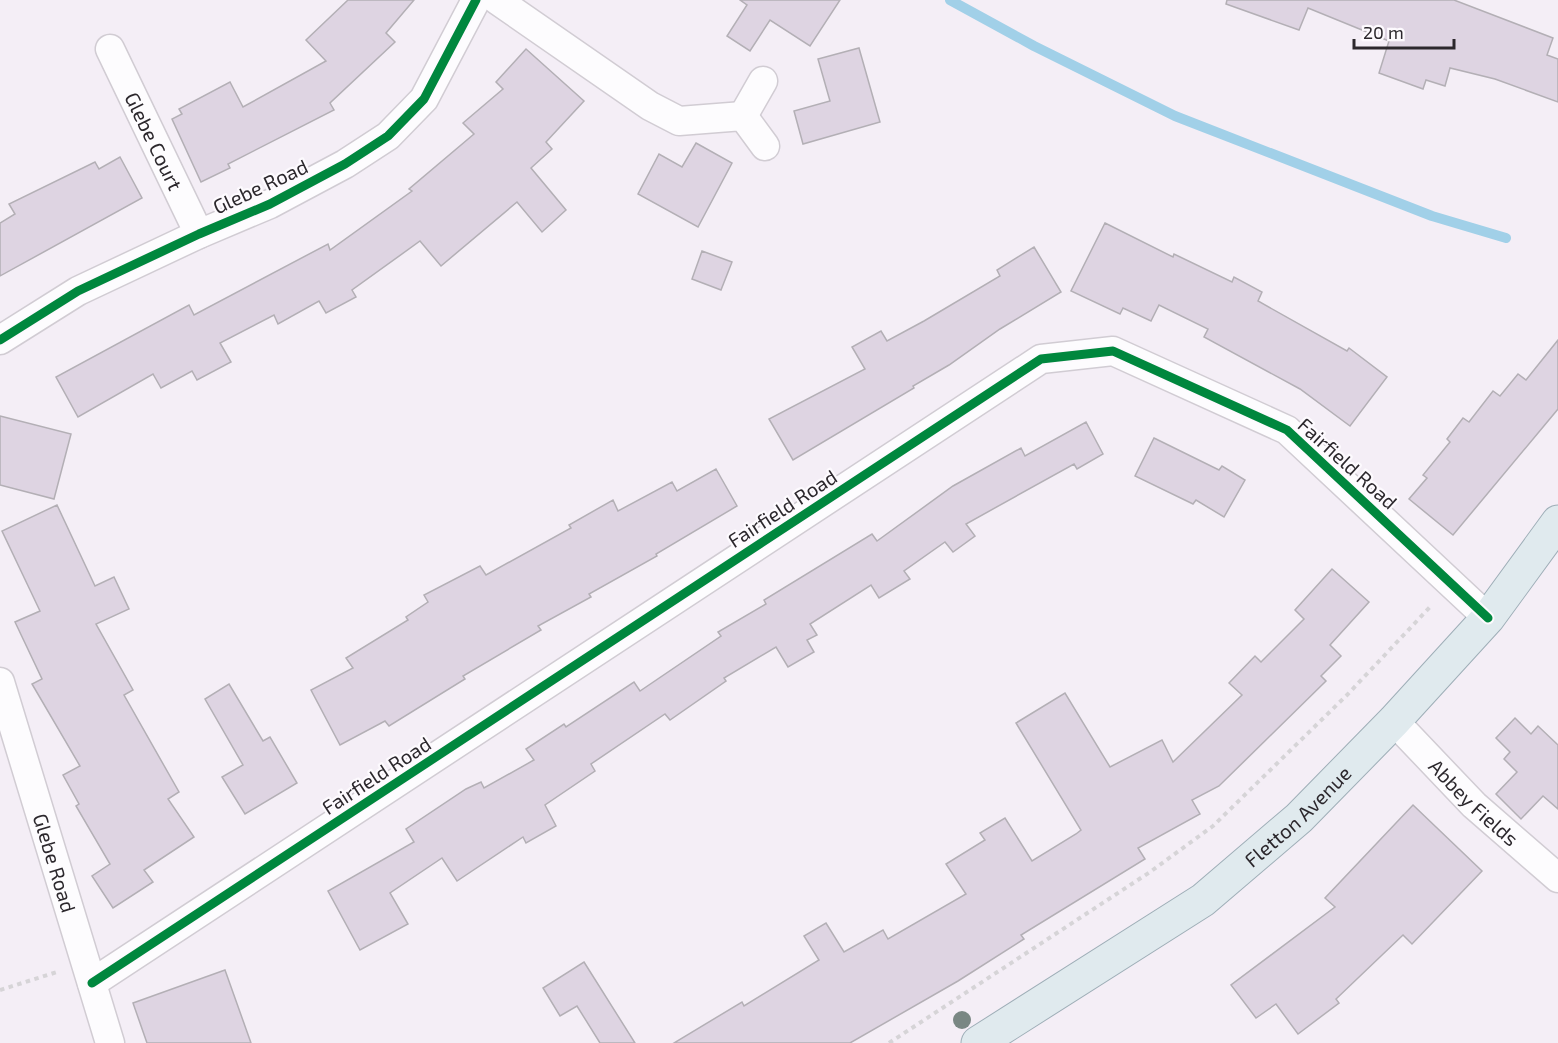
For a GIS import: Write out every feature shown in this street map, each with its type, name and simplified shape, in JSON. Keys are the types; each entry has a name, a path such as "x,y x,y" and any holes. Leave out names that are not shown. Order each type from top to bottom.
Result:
{"main road":[{"name":"Fletton Avenue","path":"978,1043 1203,900 1299,818 1394,721 1488,618 1558,522"}],"street":[{"name":"Glebe Road","path":"0,340 78,291 199,234 270,204 345,164 388,136 424,99 476,0"},
{"path":"497,0 650,106 679,121 743,116"},
{"name":"Glebe Court","path":"110,49 199,234"},
{"path":"743,116 763,81"},
{"path":"743,116 765,146"},
{"name":"Fairfield Road","path":"89,973 1041,359 1113,351 1287,430 1488,618"},
{"name":"Glebe Road","path":"0,682 110,1043"},
{"name":"Abbey Fields","path":"1394,721 1474,805 1558,878"}],"path":[{"path":"889,1043 1150,872 1213,826 1348,694 1452,583"},
{"path":"0,990 89,973"}],"building":[{"path":"348,0 414,0 386,33 395,42 330,103 334,110 228,164 230,168 201,182 172,119 182,114 179,109 230,82 243,107 326,61 306,40"},
{"path":"740,0 840,0 810,46 770,20 750,51 727,36 747,5"},
{"path":"1227,0 1454,0 1553,38 1547,55 1558,59 1558,102 1495,79 1450,68 1445,86 1426,80 1423,89 1379,73 1389,41 1308,8 1299,30 1226,4"},
{"path":"859,48 880,122 803,144 794,111 830,101 818,59"},
{"path":"526,49 584,101 546,142 552,149 531,168 566,210 542,232 517,202 441,266 420,241 352,290 356,297 326,313 319,301 278,324 274,315 220,343 231,362 197,380 192,371 161,388 153,374 78,417 56,377 189,305 194,315 328,244 330,250 412,191 409,189 474,134 463,123 503,89 496,82"},
{"path":"696,143 732,163 698,227 638,194 659,154 682,167"},
{"path":"120,157 142,198 0,276 0,223 15,214 9,204 95,162 99,169"},
{"path":"1105,223 1173,257 1174,254 1232,282 1234,277 1262,292 1258,301 1347,351 1349,348 1387,377 1350,426 1300,389 1204,337 1208,329 1159,305 1151,321 1123,308 1120,314 1071,291"},
{"path":"1034,247 1061,292 1000,329 949,365 913,386 914,388 793,460 769,419 865,369 852,347 881,331 887,341 924,321 1000,276 997,270"},
{"path":"702,251 732,262 721,290 692,279"},
{"path":"1558,340 1558,409 1453,535 1409,499 1427,478 1423,475 1450,442 1447,439 1463,418 1469,422 1493,391 1500,396 1518,374 1526,380"},
{"path":"0,416 71,434 54,499 0,485"},
{"path":"1086,422 1103,454 1077,469 1074,464 966,524 975,536 953,552 945,542 904,571 910,579 879,598 871,585 810,624 817,635 807,640 814,652 788,667 776,647 724,678 726,681 670,720 665,714 591,764 595,771 545,805 556,826 526,843 523,837 457,881 442,858 390,893 408,924 360,950 328,891 414,842 406,829 466,789 481,782 484,788 534,760 526,749 564,724 566,727 634,682 640,691 721,636 718,632 766,604 764,600 872,534 877,541 953,486 1021,448 1025,456"},
{"path":"1154,438 1219,470 1222,466 1245,480 1224,517 1196,500 1193,504 1135,476"},
{"path":"716,469 737,506 656,554 657,556 589,594 591,597 538,626 541,630 463,676 465,679 389,726 385,721 340,745 311,690 353,668 346,658 408,620 406,617 428,602 424,595 480,566 486,575 571,528 569,525 613,500 618,511 672,482 677,491"},
{"path":"57,505 95,586 114,577 129,609 96,624 133,690 124,695 179,792 168,799 194,837 144,870 153,882 113,908 92,876 110,864 76,806 79,804 63,775 80,766 32,684 42,679 15,622 40,611 2,531"},
{"path":"1332,569 1369,602 1330,645 1341,656 1321,676 1326,681 1219,786 1192,800 1200,814 1138,848 1145,859 1021,935 1024,939 958,981 850,1043 674,1043 742,1002 744,1006 819,960 804,936 826,923 844,952 883,930 888,939 966,894 946,864 985,840 980,833 1005,818 1032,861 1076,834 1081,830 1016,723 1065,693 1110,767 1162,740 1173,762 1242,695 1229,683 1255,656 1261,662 1304,619 1295,610"},
{"path":"229,684 263,741 270,737 297,783 245,814 222,777 243,765 205,699"},
{"path":"1515,718 1531,734 1538,726 1558,745 1558,809 1543,796 1521,819 1496,794 1517,772 1504,759 1510,752 1496,738"},
{"path":"1413,805 1482,871 1412,944 1403,935 1336,999 1339,1003 1298,1034 1276,1004 1256,1018 1231,985 1335,907 1325,898"},
{"path":"584,962 635,1043 600,1043 577,1006 560,1016 543,988"},
{"path":"225,970 251,1043 147,1043 133,1003"}],"waterway":[{"path":"950,0 1034,46 1175,116 1432,216 1506,238"}],"cycle path":[{"path":"0,340 78,291 199,234 270,204 345,164 388,136 424,99 476,0"},
{"path":"92,983 1041,359 1113,351 1287,430 1488,618"}]}
